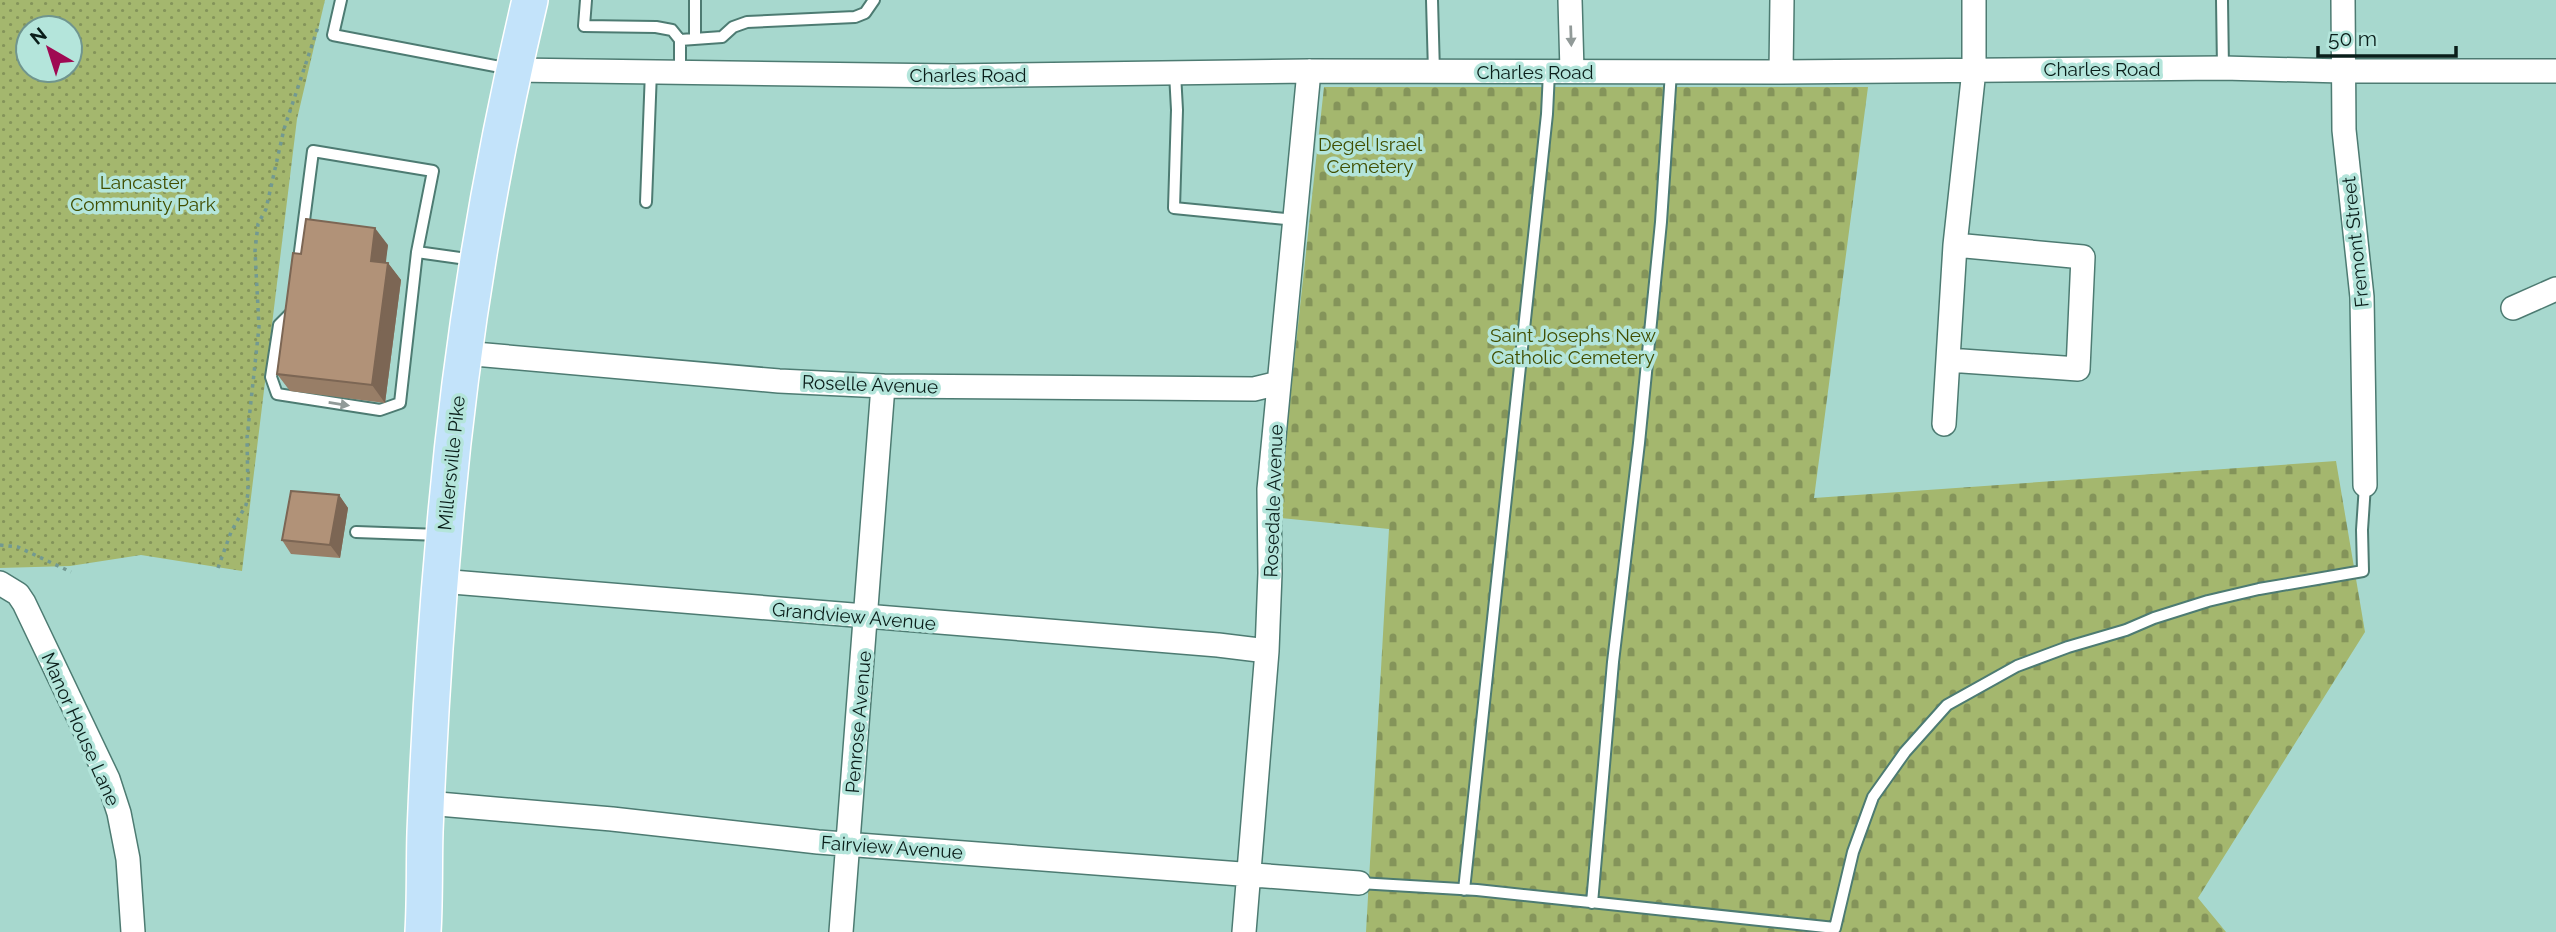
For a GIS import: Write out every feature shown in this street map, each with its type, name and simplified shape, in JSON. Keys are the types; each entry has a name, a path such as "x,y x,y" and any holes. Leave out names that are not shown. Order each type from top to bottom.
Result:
{"main road":[{"name":"Millersville Pike","path":"423,932 426,803 440,581 463,353 477,261 530,0"}],"street":[{"path":"1561,72 1570,0"},
{"path":"1782,0 1782,72"},
{"path":"1944,424 1955,245 1974,70 1974,0"},
{"name":"Fremont Street","path":"2343,0 2345,142 2362,297 2365,485"},
{"name":"Charles Road","path":"514,70 953,76 1309,71 1782,72 2223,68 2556,71"},
{"name":"Rosedale Avenue","path":"1244,932 1267,651 1269,489 1309,71"},
{"path":"1948,360 2078,369 2083,257 1955,245"},
{"path":"2513,308 2556,289"},
{"name":"Roselle Avenue","path":"463,353 779,381 883,386 1254,389 1279,383"},
{"name":"Penrose Avenue","path":"841,932 883,386"},
{"name":"Grandview Avenue","path":"440,581 1267,651"},
{"name":"Manor House Lane","path":"0,583 18,594 24,603 107,779 119,813 128,859 133,932"},
{"name":"Fairview Avenue","path":"426,803 849,843 1359,883"}],"lane":[{"path":"341,0 333,36 514,70"},
{"path":"586,0 584,26 656,27 672,30 680,40 680,72"},
{"path":"695,0 695,38"},
{"path":"680,40 722,37 733,27 747,22 855,17 865,13 874,0"},
{"path":"1432,0 1434,72"},
{"path":"2222,0 2223,68"},
{"path":"646,202 651,71"},
{"path":"1464,890 1514,434 1561,72"},
{"path":"1592,903 1613,662 1661,222 1671,72"},
{"path":"1175,73 1177,110 1174,208 1296,220"},
{"path":"294,299 293,313 279,325 271,377 277,394 380,410 400,403 418,252 433,171 313,150 296,286"},
{"path":"418,252 477,261"},
{"path":"1359,883 1464,890 1835,928 1853,852 1873,797 1905,752 1947,705 2017,666 2154,618 2259,589 2363,571 2365,485"},
{"path":"356,533 444,535"}],"path":[{"path":"218,568 235,522 246,505 248,493 247,438 258,327 255,251 258,224 266,209 284,130 321,18"},
{"path":"0,545 18,547 71,572"}],"green space":[{"name":"Lancaster Community Park","path":"0,0 325,0 297,119 242,571 141,555 70,566 0,568"},
{"name":"Saint Josephs New Catholic Cemetery","path":"1324,87 1868,87 1814,498 2336,461 2365,632 2198,898 2226,932 1366,932 1389,529 1281,518 1283,463"}],"building":[{"path":"306,219 375,228 371,261 388,263 372,385 277,374 293,253 301,254"},
{"path":"291,491 339,495 330,545 282,540"}],"park label":[{"name":"Degel Israel Cemetery","path":"1370,155"}]}
